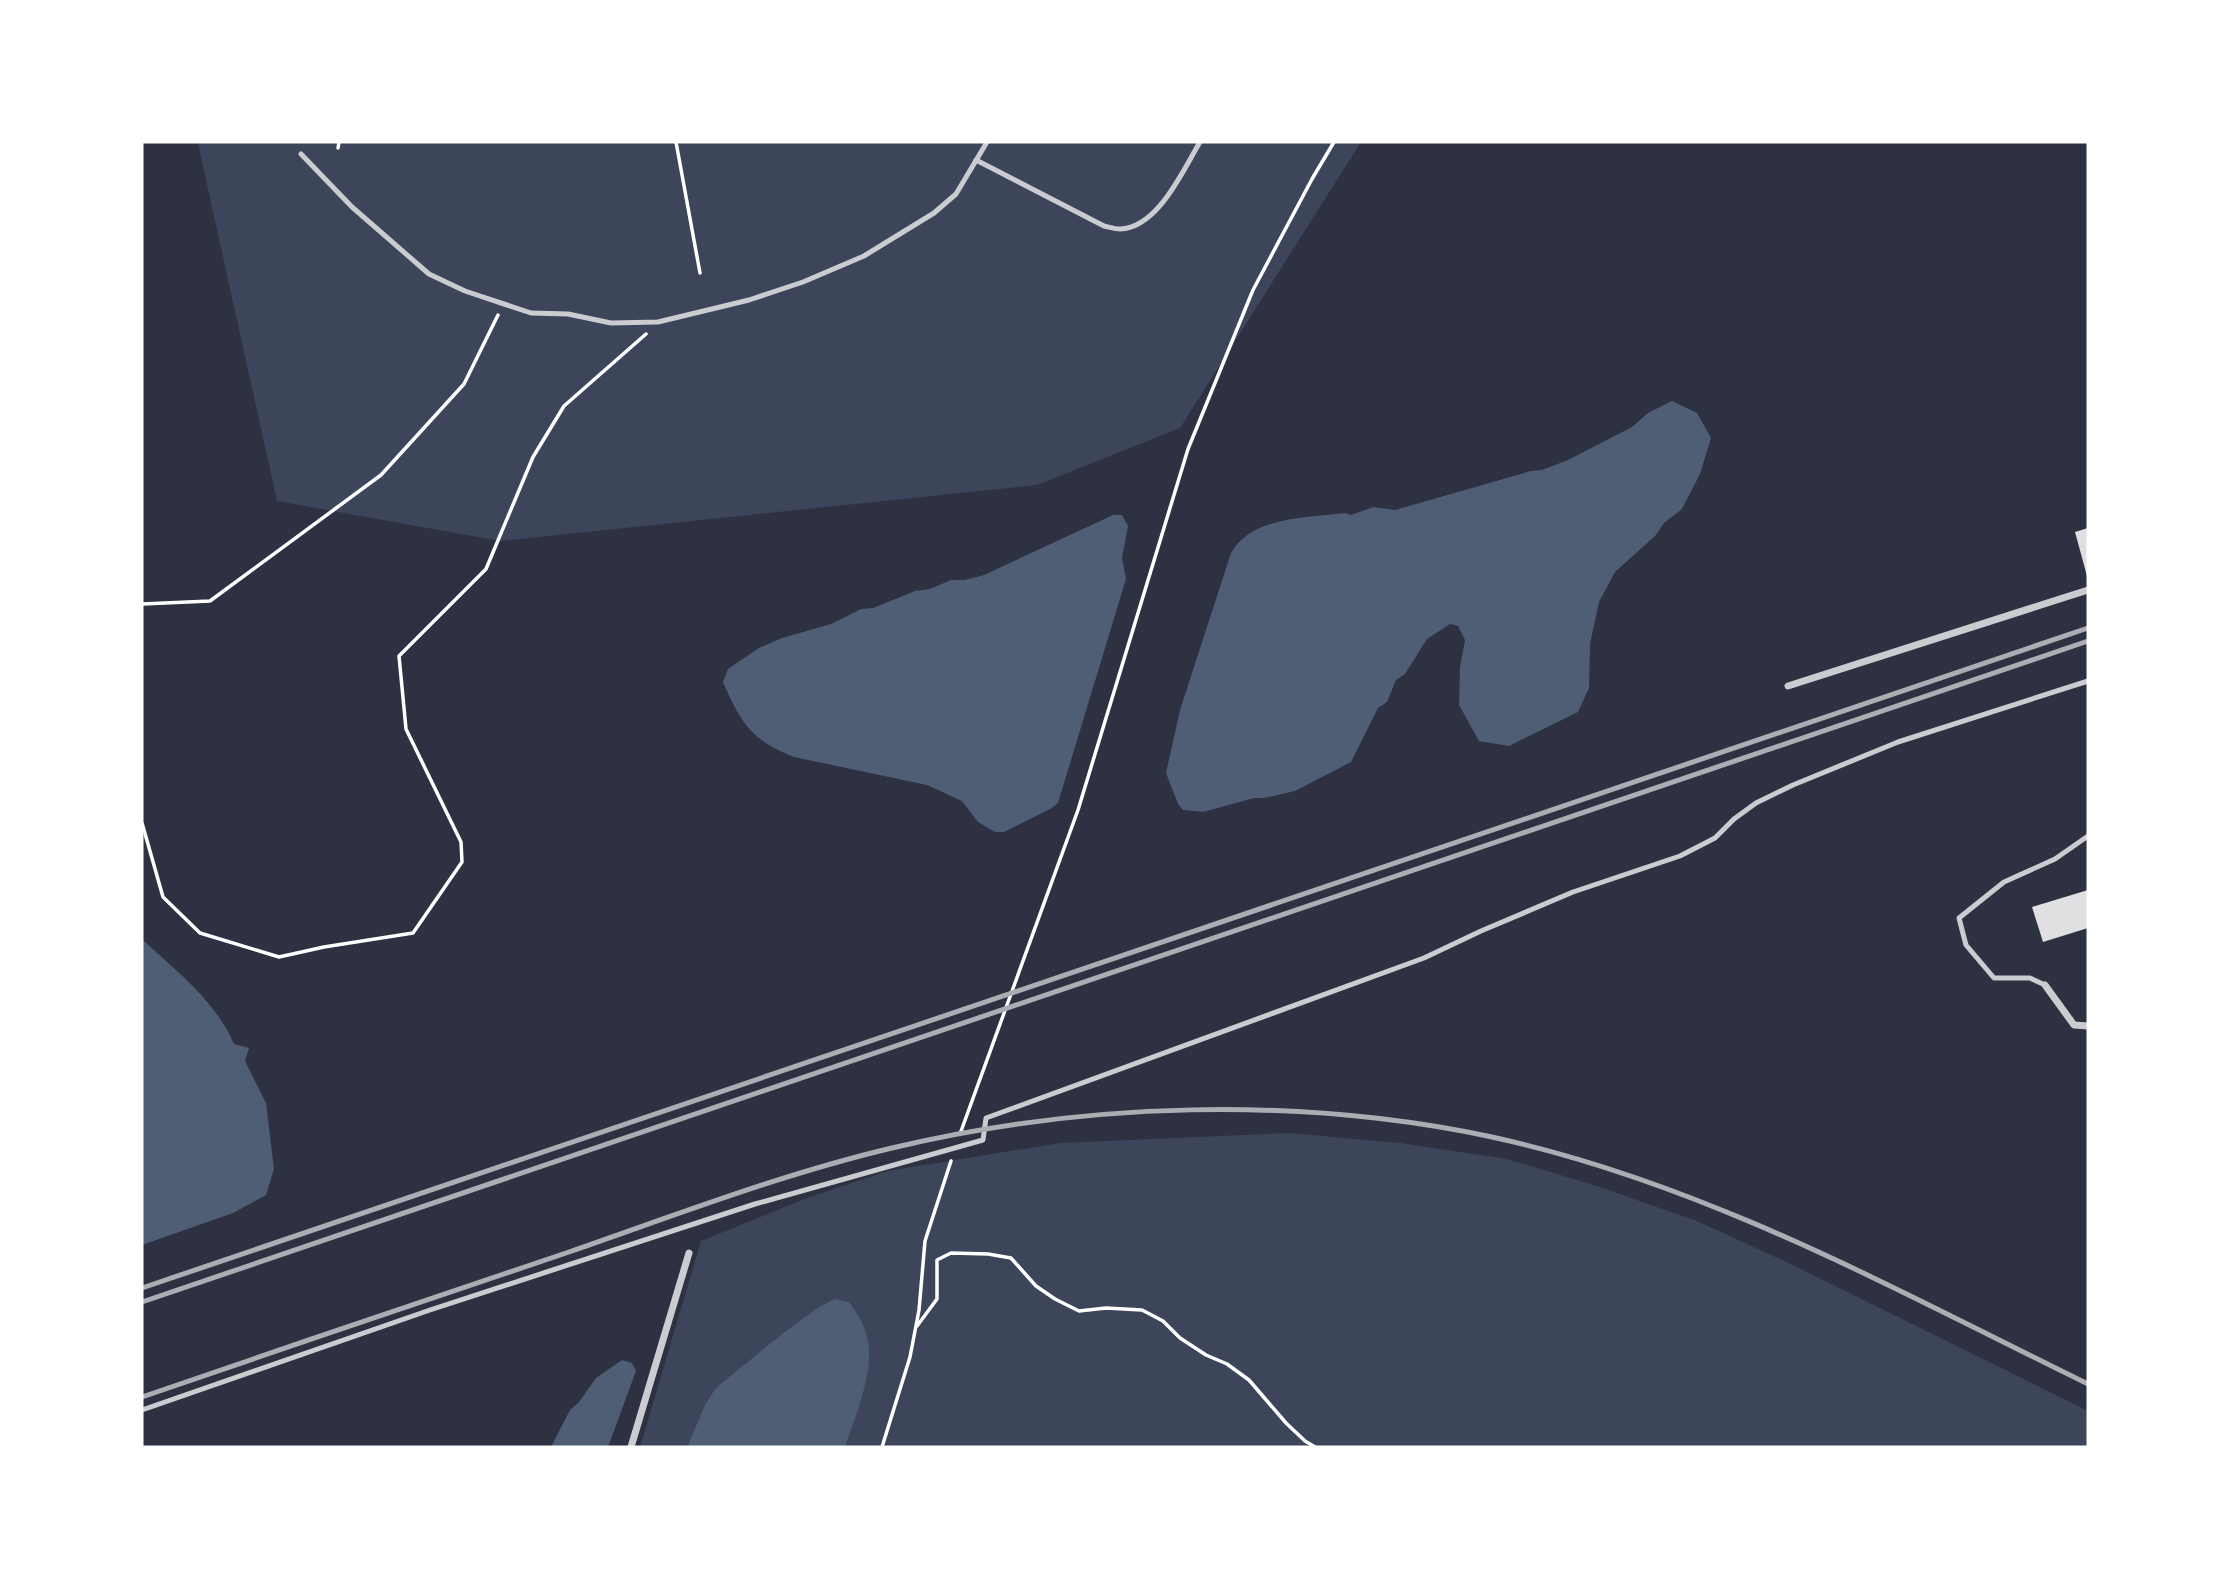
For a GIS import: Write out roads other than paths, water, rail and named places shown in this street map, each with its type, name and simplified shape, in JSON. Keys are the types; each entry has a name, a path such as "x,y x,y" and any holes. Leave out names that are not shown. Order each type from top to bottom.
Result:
{"street":[{"path":"1788,686 2088,590"},
{"path":"2045,985 2074,1025 2088,1026"},
{"path":"631,1447 689,1253"}],"lane":[{"path":"301,154 352,207 429,274 465,291 531,313 568,314 611,323 658,322 750,300 803,282 864,256 934,213 956,194 987,142"},
{"path":"976,160 1104,226 1120,229 1138,225 1152,214 1168,196 1200,142"},
{"path":"142,1410 430,1310 742,1208 983,1140 986,1118 1424,958 1573,892 1680,856 1715,838 1734,819 1756,803 1898,742 2088,681"},
{"path":"2045,985 2030,978 1994,978 1966,945 1959,918 2004,882 2055,859 2088,835"}],"railway":[{"path":"142,1288 2088,628"},
{"path":"142,1302 2088,641"},
{"path":"142,1397 729,1196 851,1158 965,1133 1040,1121 1115,1113 1192,1110 1268,1110 1419,1124 1492,1137 1571,1157 1648,1182 1798,1242 2088,1384"}]}
